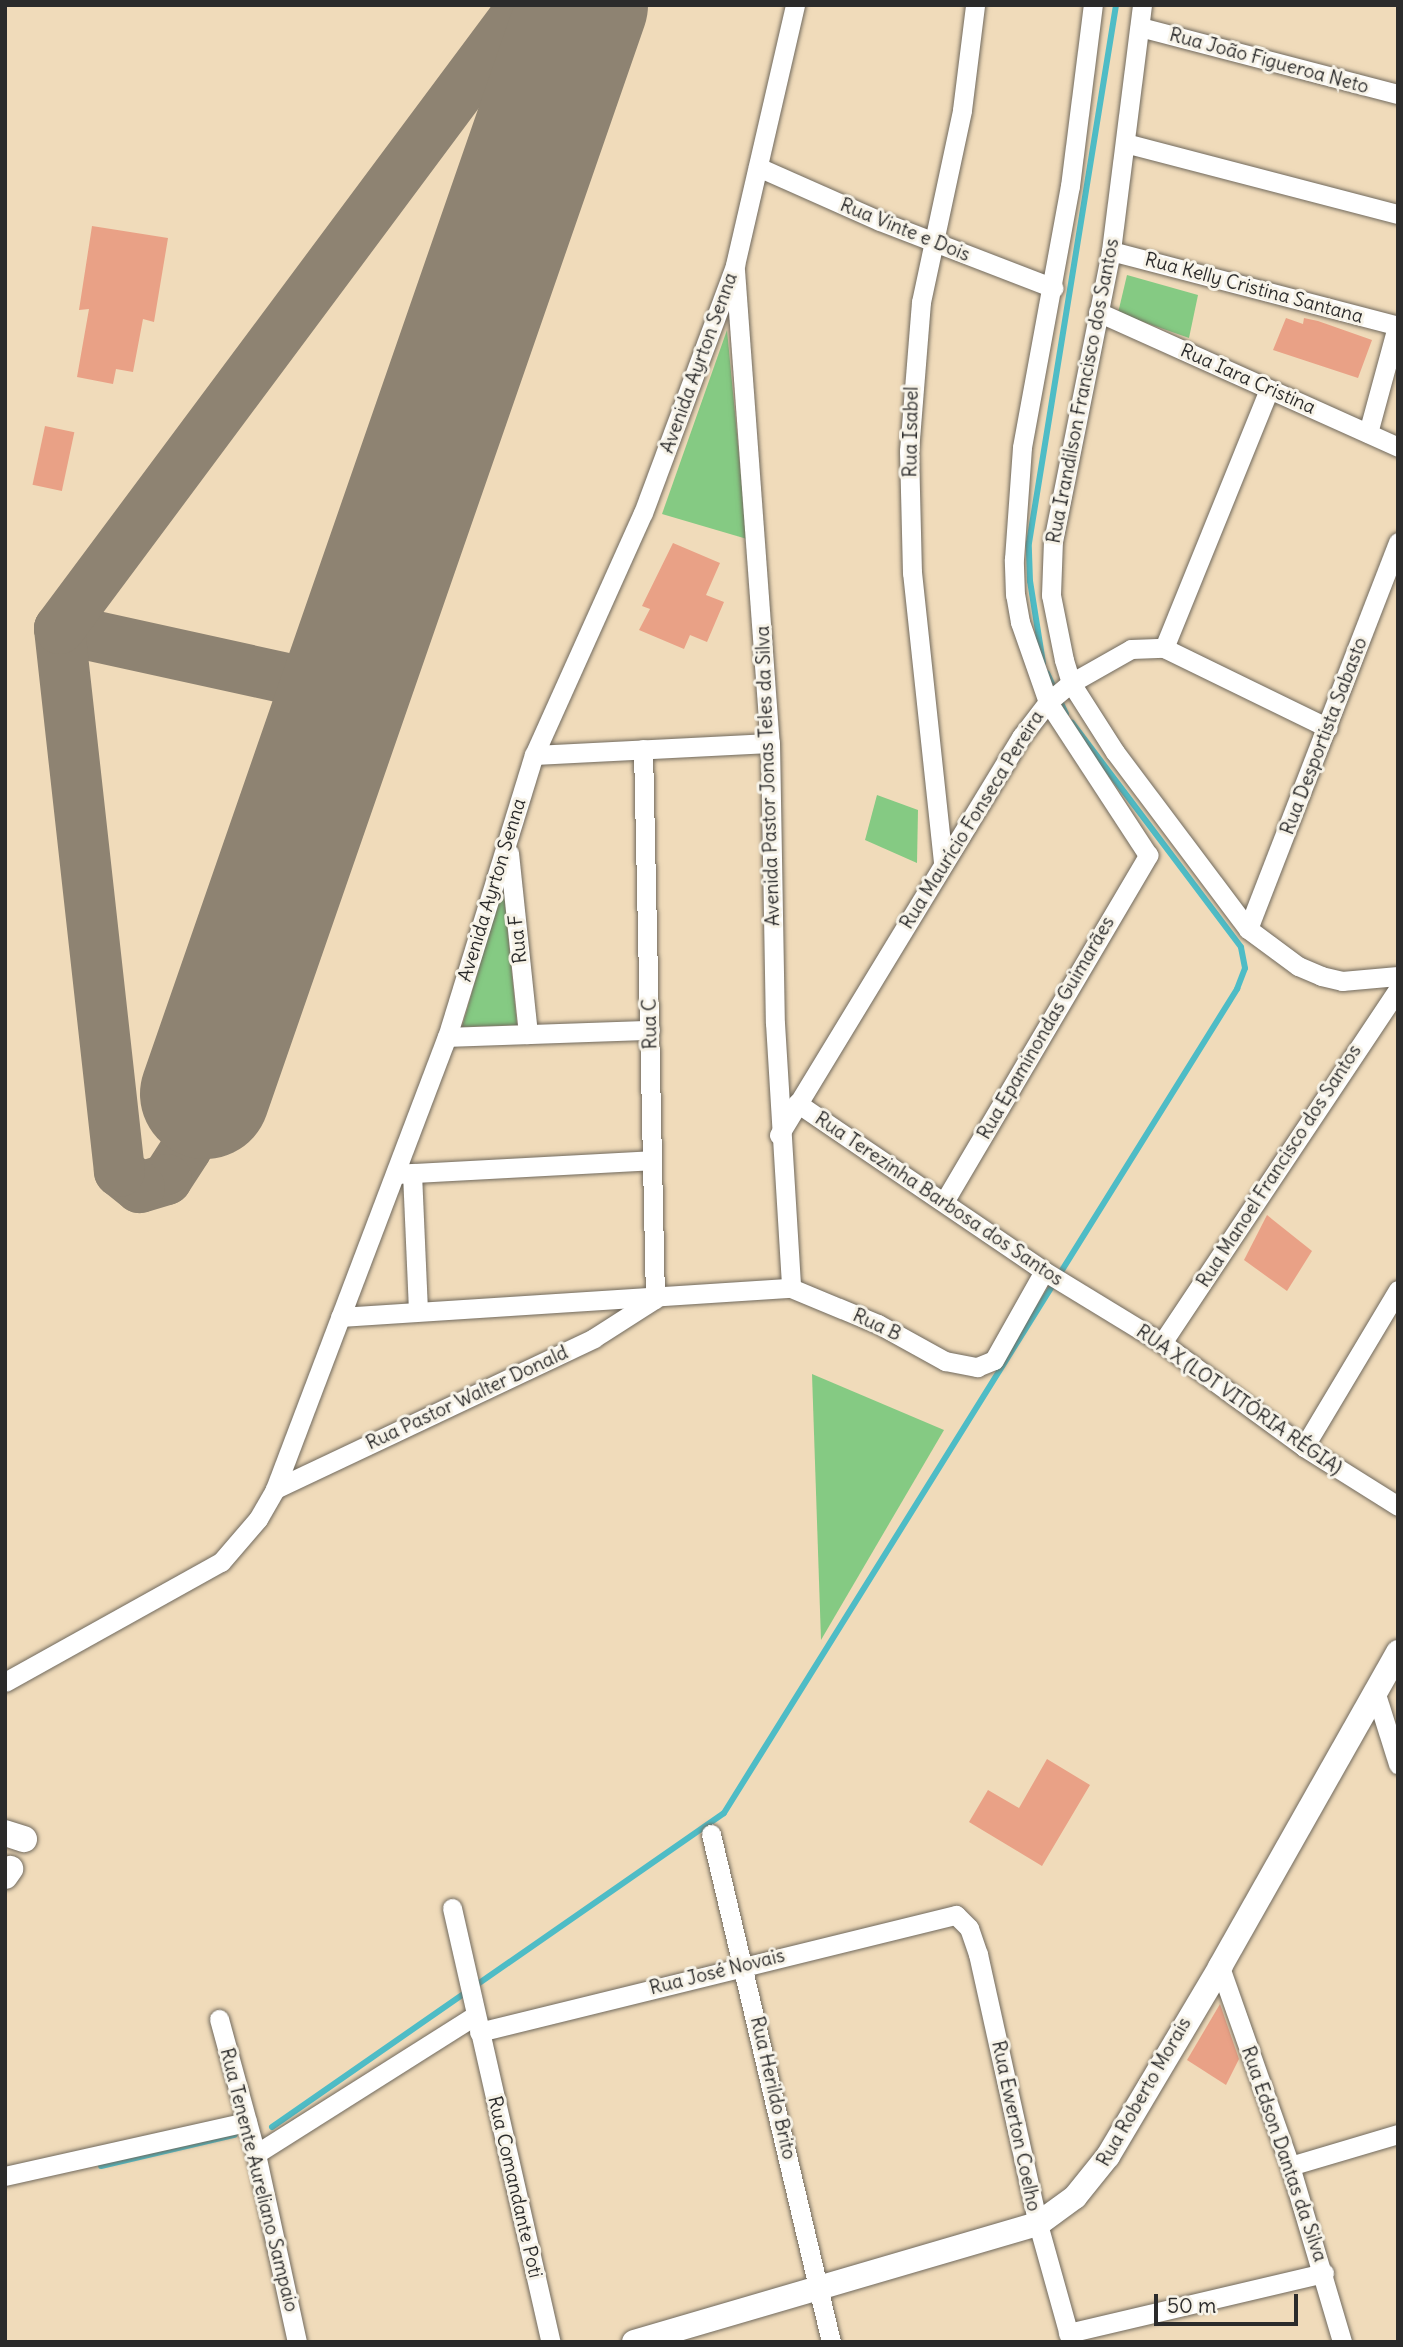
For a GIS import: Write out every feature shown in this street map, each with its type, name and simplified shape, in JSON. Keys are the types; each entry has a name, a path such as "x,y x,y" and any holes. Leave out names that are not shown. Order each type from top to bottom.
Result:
{"street":[{"name":"Avenida Ayrton Senna","path":"5,1682 40,1667 221,1562 247,1534 275,1489 340,1317 404,1174 534,755 643,513 735,265 795,5"},
{"name":"Rua Isabel","path":"943,862 912,573 909,463 913,373 932,240 962,110 975,5"},
{"name":"Rua Irandilson Francisco dos Santos","path":"1093,5 1054,289 1022,447 1014,559 1020,622 1048,702 1148,855"},
{"name":"Rua Irandilson Francisco dos Santos","path":"1142,5 1111,251 1053,540 1051,595 1071,683 1150,802 1248,929 1298,966 1321,976 1342,981 1398,976"},
{"name":"Rua João Figueroa Neto","path":"1140,27 1398,94"},
{"path":"1125,143 1398,214"},
{"name":"Rua Vinte e Dois","path":"758,167 1054,289"},
{"name":"Rua Kelly Cristina Santana","path":"1111,251 1397,326"},
{"name":"Avenida Pastor Jonas Teles da Silva","path":"735,265 770,743 779,1136 791,1288"},
{"name":"Rua Iara Cristina","path":"1098,313 1398,447"},
{"path":"1368,433 1397,326"},
{"path":"1164,648 1269,389"},
{"name":"Rua Desportista Sabasto","path":"1248,929 1398,542"},
{"name":"Rua Maurício Fonseca Pereira","path":"779,1136 1021,737 1048,702 1071,683 1131,649 1164,648 1328,728"},
{"path":"534,755 770,743"},
{"name":"Rua C","path":"643,749 655,1299"},
{"name":"Rua F","path":"508,845 528,1034"},
{"name":"Rua Epaminondas Guimarães","path":"944,1202 1148,855"},
{"name":"Rua Manoel Francisco dos Santos","path":"1161,1343 1398,989"},
{"path":"447,1037 650,1030"},
{"name":"Rua Terezinha Barbosa dos Santos","path":"797,1103 1080,1294"},
{"path":"418,1310 404,1174 651,1160"},
{"name":"Rua B","path":"340,1317 418,1310 655,1299 791,1288 878,1324 944,1361 977,1367 994,1360 1044,1271"},
{"path":"1304,1447 1398,1290"},
{"name":"RUA X (LOT VITÓRIA RÉGIA)","path":"1080,1294 1161,1343 1304,1447 1398,1506"},
{"name":"Rua Pastor Walter Donald","path":"275,1489 594,1338 655,1299"},
{"name":"Rua Roberto Morais","path":"634,2342 1038,2224 1067,2205 1094,2176 1220,1967 1398,1652"},
{"name":"Avenida Ayrton Senna","path":"5,1674 40,1667"},
{"path":"1375,1691 1398,1763"},
{"name":"Rua Herildo Brito","path":"711,1834 745,1965 831,2342"},
{"name":"Rua Comandante Poti","path":"452,1908 464,1978 551,2342"},
{"name":"Rua José Novais","path":"256,2154 476,2024 956,1915"},
{"name":"Rua Ewerton Coelho","path":"956,1915 970,1928 978,1954 1038,2224 1069,2337"},
{"name":"Rua Edson Dantas da Silva","path":"1220,1967 1290,2166 1324,2273 1342,2342"},
{"name":"Rua Tenente Aureliano Sampaio","path":"219,2019 256,2154 298,2342"},
{"path":"5,2176 247,2122"},
{"path":"1290,2166 1398,2134"},
{"path":"1069,2337 1324,2273"}],"green space":[{"path":"1127,275 1198,295 1189,338 1118,313"},
{"path":"727,330 747,539 662,514"},
{"path":"877,795 918,810 917,863 865,840"},
{"path":"503,884 517,1025 462,1027"},
{"path":"812,1374 944,1430 821,1640"}],"building":[{"path":"92,226 168,238 154,322 143,319 133,372 116,369 113,384 77,377 89,309 79,310"},
{"path":"1286,318 1303,324 1304,318 1318,321 1372,340 1358,378 1273,350"},
{"path":"45,426 74,432 62,491 33,485"},
{"path":"673,543 720,563 706,595 724,602 707,642 690,635 684,649 639,630 650,609 642,606"},
{"path":"1267,1215 1312,1251 1287,1291 1244,1260"},
{"path":"1047,1759 1090,1785 1042,1866 969,1822 988,1790 1019,1808"},
{"path":"1220,2004 1239,2059 1226,2085 1187,2060"}],"waterway":[{"path":"1043,663 1030,581 1029,543 1116,5"},
{"path":"1047,673 1066,714"},
{"path":"272,2127 724,1813 1237,989 1245,968 1241,947 1072,723"},
{"path":"101,2166 234,2135"}],"taxiway":[{"path":"205,1094 186,1148 166,1179 139,1187 119,1171 59,628 523,5"},
{"path":"59,628 345,691"}],"runway":[{"path":"205,1094 583,5"}]}
